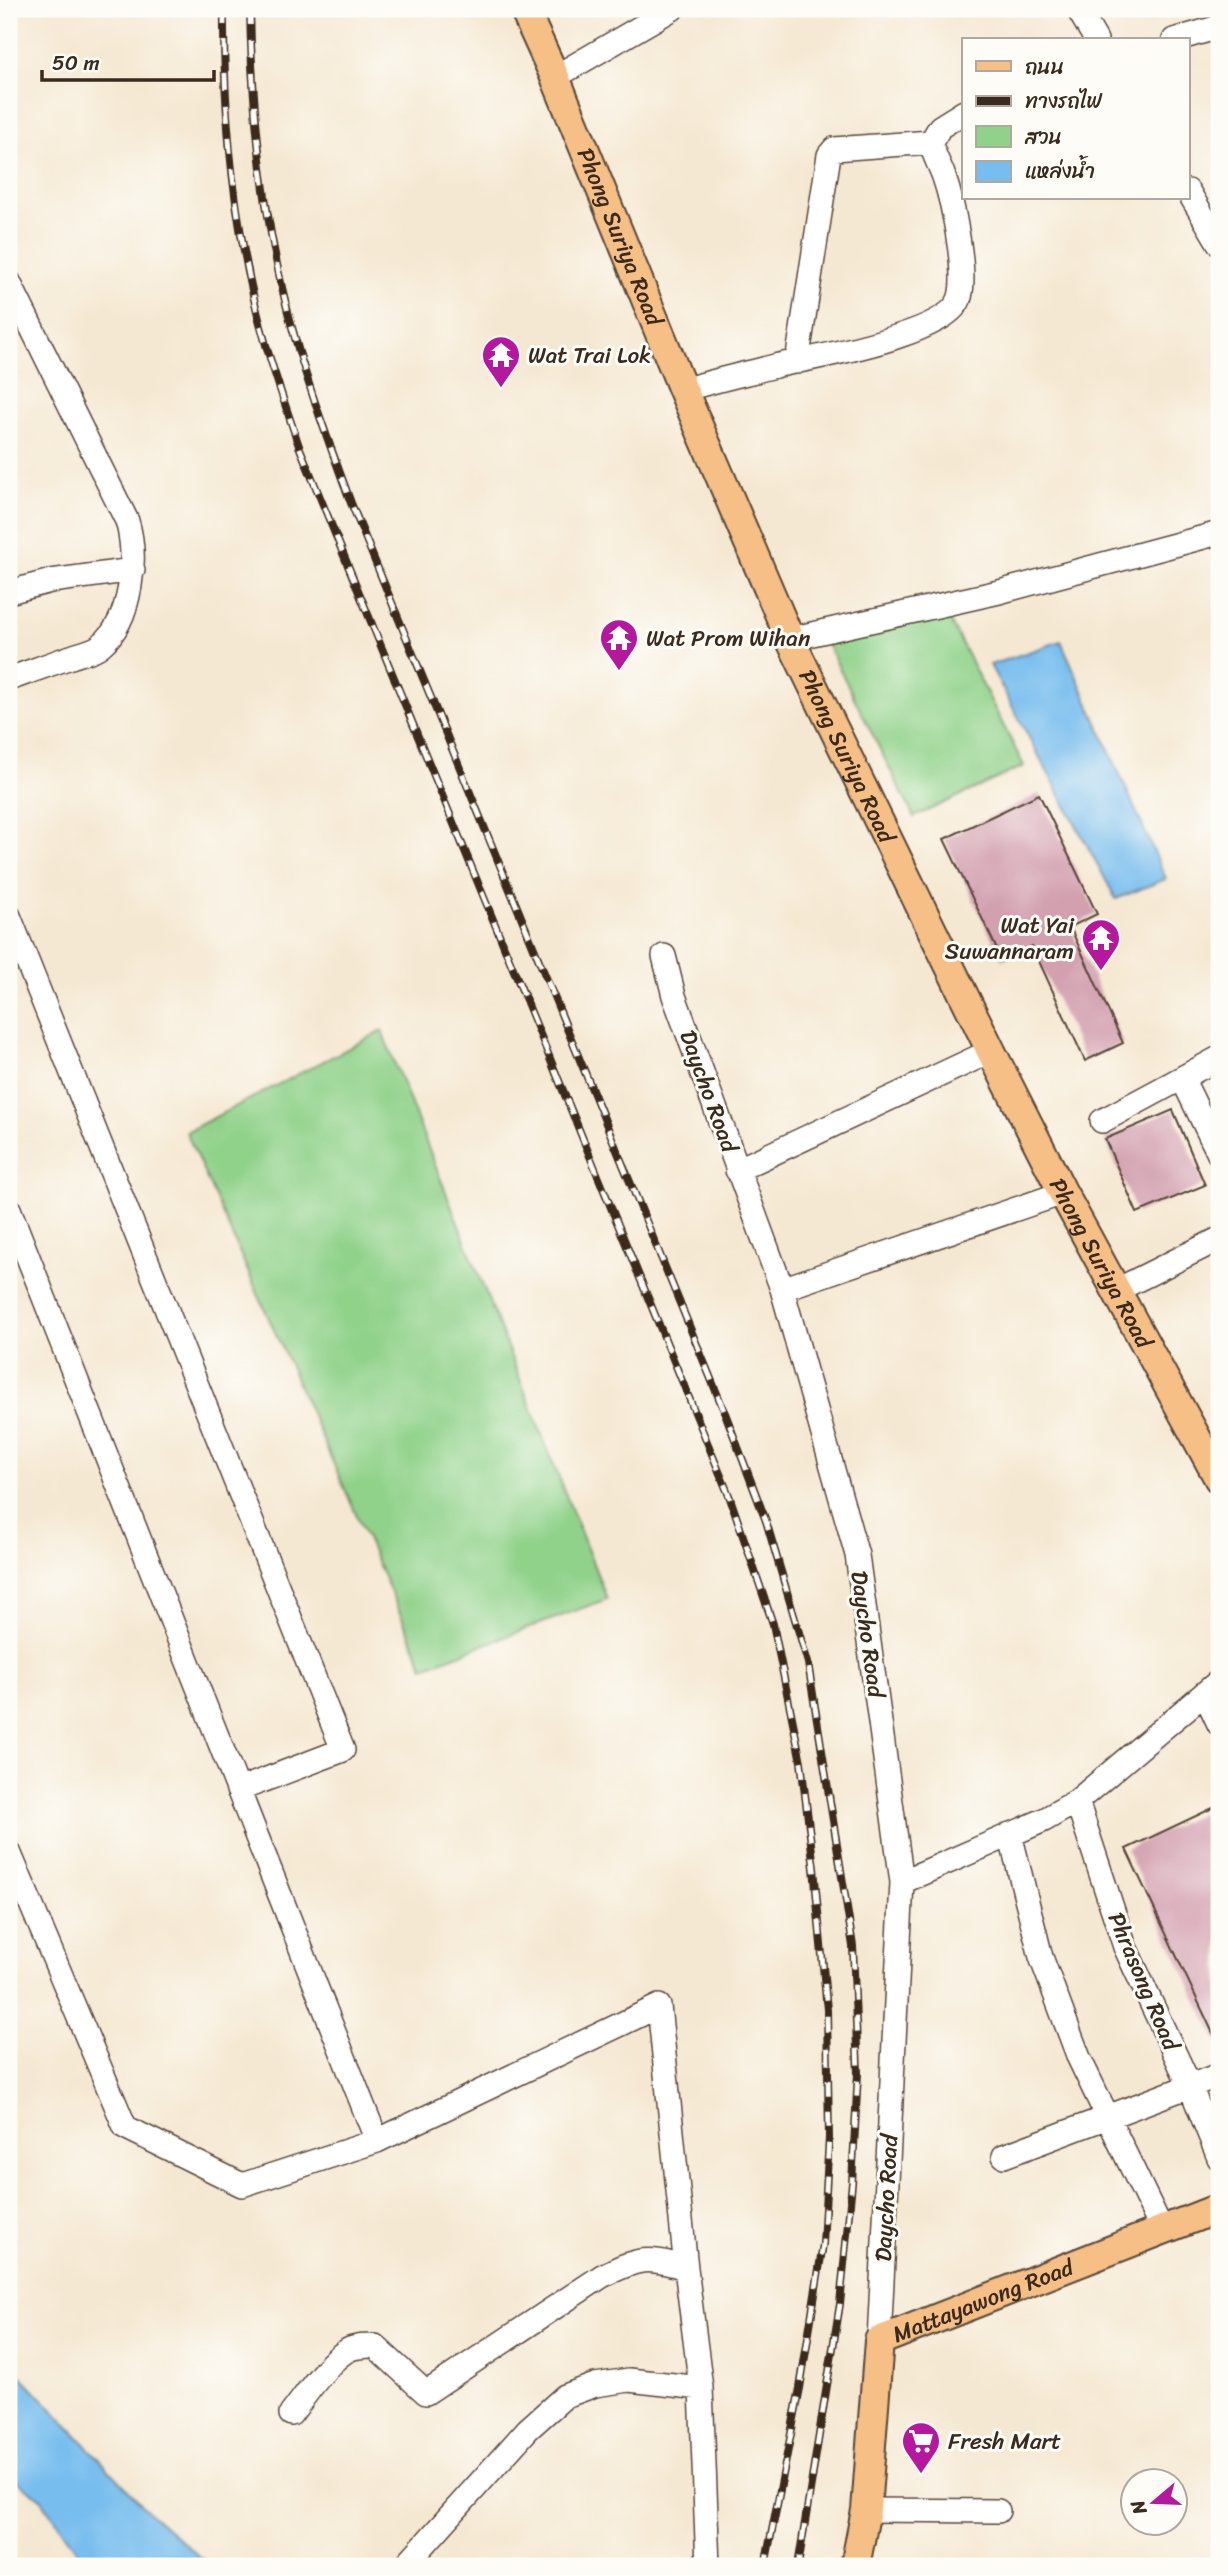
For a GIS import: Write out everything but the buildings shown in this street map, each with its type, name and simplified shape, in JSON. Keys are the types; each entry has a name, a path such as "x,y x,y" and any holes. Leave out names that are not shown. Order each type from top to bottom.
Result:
{"main road":[{"name":"Phong Suriya Road","path":"524,9 555,77 683,390 790,639 1063,1193 1219,1479"},
{"name":"Mattayawong Road","path":"855,2566 866,2510 879,2341 1219,2208"}],"street":[{"path":"555,77 672,9"},
{"path":"1077,9 1095,38"},
{"path":"1181,38 1219,27"},
{"path":"931,142 940,127 962,113"},
{"path":"683,390 877,343 923,327 956,306 962,287 958,237 947,188 931,142"},
{"path":"797,362 829,155 834,149 931,142"},
{"path":"1190,194 1219,243"},
{"path":"9,282 127,522 132,538 133,570 125,605 112,631 100,646 9,679"},
{"path":"790,639 999,592 1219,533"},
{"path":"9,592 51,581 133,570"},
{"path":"9,916 344,1750 238,1790"},
{"name":"Daycho Road","path":"664,956 674,996 782,1289 858,1555 902,1882 879,2341"},
{"path":"737,1170 991,1051"},
{"path":"1101,1121 1219,1058"},
{"path":"1182,1078 1219,1154"},
{"path":"782,1289 1063,1193"},
{"path":"9,1209 377,2141"},
{"path":"1117,1290 1219,1239"},
{"path":"902,1882 1044,1820 1077,1801 1212,1687 1219,1724"},
{"name":"Phrasong Road","path":"1077,1801 1125,1947 1219,2158"},
{"path":"1010,1834 1041,1957 1079,2058 1162,2230"},
{"path":"10,1858 125,2127 242,2185 377,2141 659,2007 701,2388 708,2566"},
{"path":"1004,2156 1219,2075"},
{"path":"291,2414 324,2373 346,2351 376,2346 426,2393 602,2276 637,2260 655,2259 686,2268"},
{"path":"405,2566 528,2429 565,2396 595,2385 629,2380 701,2388"},
{"path":"866,2510 998,2511"}],"green space":[{"path":"946,613 1024,766 914,817 825,640"},
{"path":"382,1031 607,1599 424,1667 186,1132"}],"water":[{"path":"1061,641 1166,879 1116,899 990,665"},
{"path":"9,2363 152,2515 210,2566 87,2566 42,2500 9,2475"}],"railway":[{"path":"224,9 229,136 246,263 266,345 299,446 730,1498 773,1624 801,1762 814,1868 827,2010 829,2137 823,2244 800,2388 765,2566"},
{"path":"250,9 253,90 267,211 283,291 313,396 351,503 725,1413 766,1521 808,1663 853,1946 858,2073 852,2183 840,2304 798,2566"}],"place":[{"name":"Wat Trai Lok","path":"501,389"},
{"name":"Wat Prom Wihan","path":"619,672"},
{"name":"Wat Yai Suwannaram","path":"1101,972"},
{"name":"Fresh Mart","path":"921,2475"}]}
